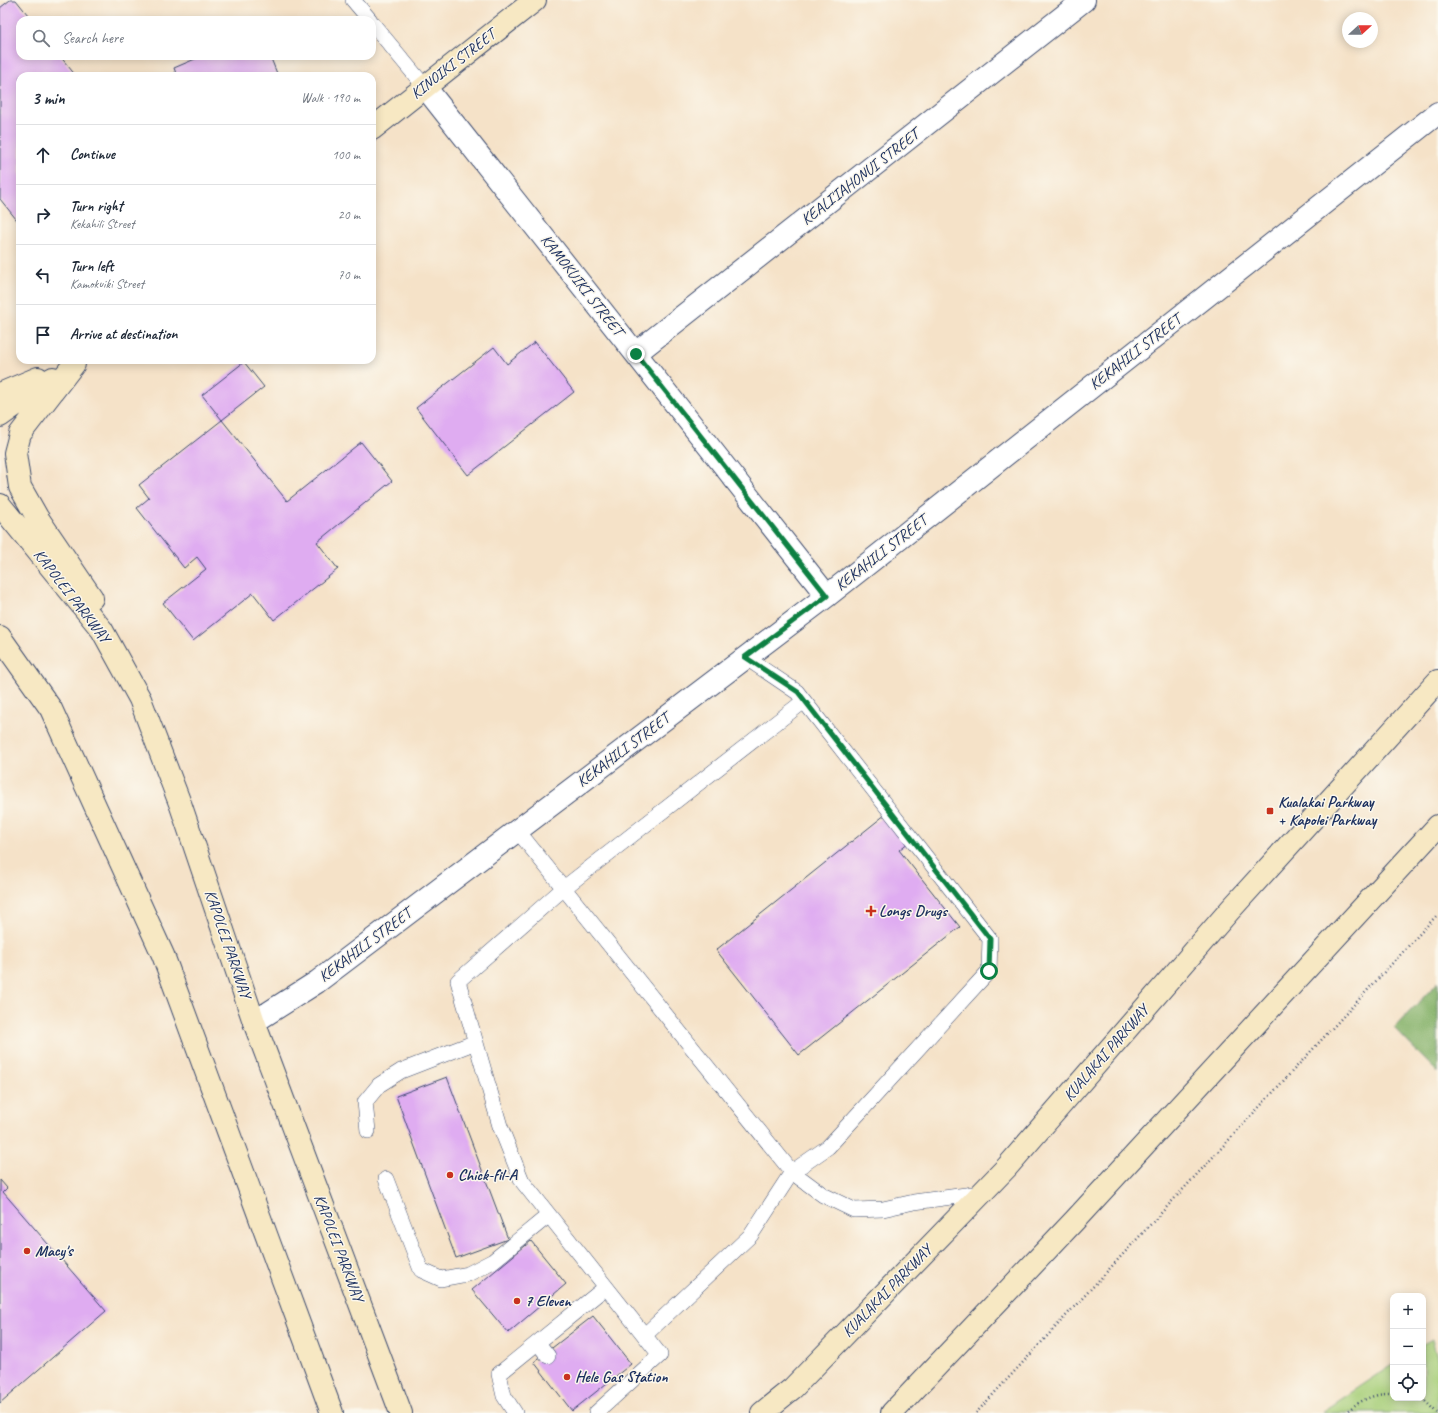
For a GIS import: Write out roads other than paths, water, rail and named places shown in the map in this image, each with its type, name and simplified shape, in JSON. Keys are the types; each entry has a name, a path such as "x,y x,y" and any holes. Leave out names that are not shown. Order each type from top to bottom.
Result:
{"main road":[{"name":"KINOIKI STREET","path":"376,125 535,0"},
{"path":"0,394 71,364"},
{"path":"0,416 73,364"},
{"path":"74,364 20,434 15,453 20,487 37,517 117,633 140,699"},
{"name":"KAPOLEI PARKWAY","path":"0,505 102,630 140,699 182,806 254,1022 401,1413"},
{"path":"0,637 51,709 163,955 332,1413"},
{"path":"0,653 19,663"},
{"name":"KUALAKAI PARKWAY","path":"762,1413 793,1388 1012,1161 1230,910 1438,681"},
{"path":"892,1413 1059,1237 1438,826"}],"street":[{"name":"KEALI'IAHONUI STREET","path":"636,354 1084,0"},
{"name":"KAMOKUIKI STREET","path":"425,86 827,596"},
{"name":"KEKAHILI STREET","path":"254,1022 317,982 827,596 1438,113"}],"lane":[{"path":"353,0 367,16"},
{"path":"376,28 425,86"},
{"path":"645,1335 751,1235 792,1172 828,1147 989,971 990,939 798,692 745,657"},
{"path":"591,1410 660,1355 522,1180 500,1126 458,981 564,888 804,701"},
{"path":"517,830 792,1172 824,1195 854,1210 883,1209 914,1202 981,1194"},
{"path":"368,1131 365,1102 379,1085 401,1071 476,1042"},
{"path":"386,1179 421,1270 441,1279 468,1274 493,1261 549,1215"},
{"path":"515,1413 504,1396 500,1374 606,1287"},
{"path":"538,1343 548,1356"}],"place":[{"name":"Kualakai Parkway + Kapolei Parkway","path":"1270,811"},
{"name":"Longs Drugs","path":"871,911"},
{"name":"Chick-fil-A","path":"450,1175"},
{"name":"Macy's","path":"27,1251"},
{"name":"7 Eleven","path":"517,1301"},
{"name":"Hele Gas Station","path":"567,1377"}]}
